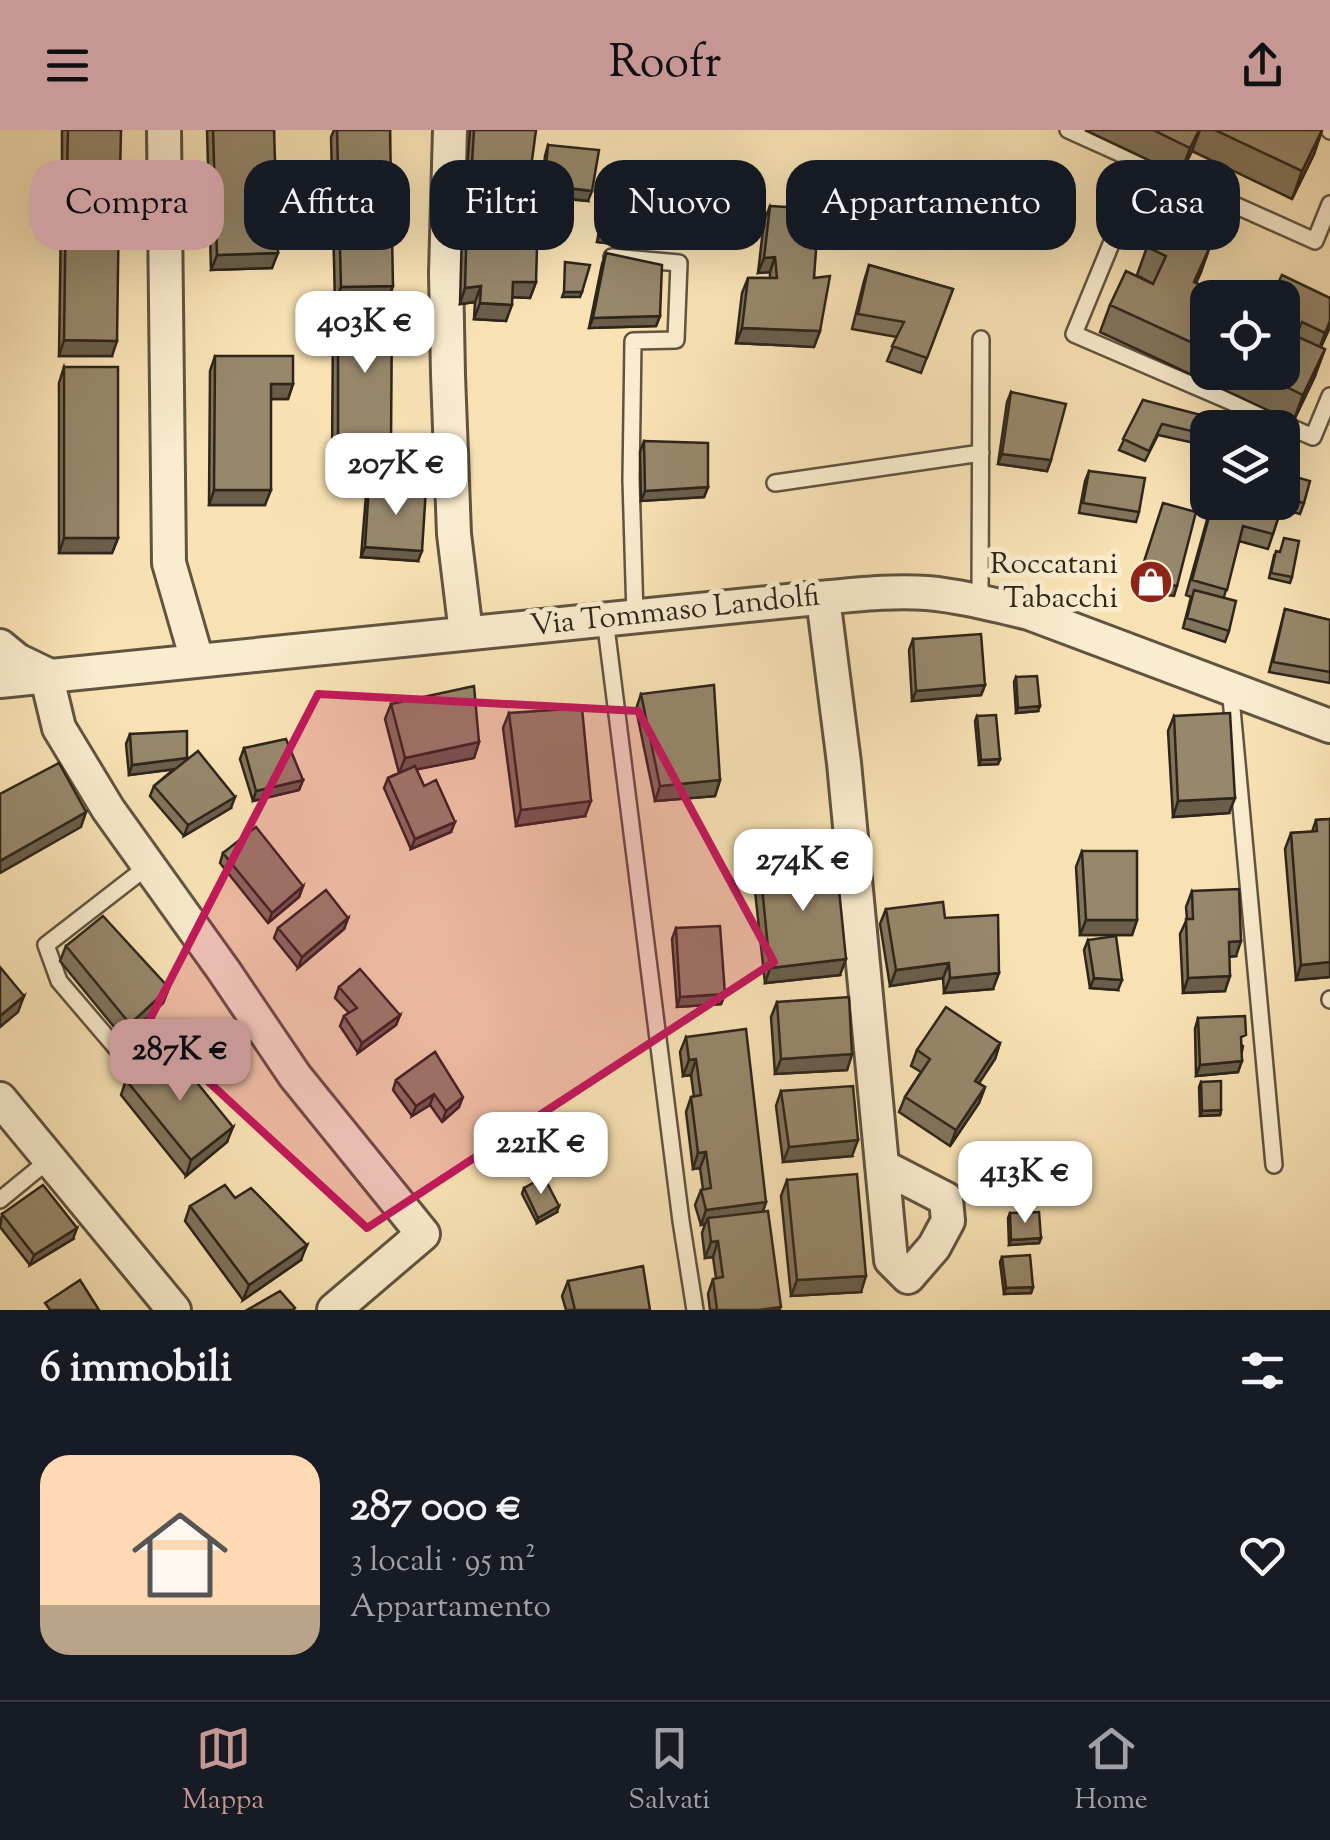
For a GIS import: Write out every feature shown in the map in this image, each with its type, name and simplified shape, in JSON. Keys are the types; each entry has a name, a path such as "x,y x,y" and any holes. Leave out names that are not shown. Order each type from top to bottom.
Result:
{"street":[{"path":"164,130 169,563 198,660"},
{"path":"450,130 448,374 454,534 466,633"},
{"name":"Via Tommaso Landolfi","path":"0,681 823,598 927,593 1029,613 1330,726"},
{"path":"823,598 844,762 882,1166"},
{"path":"0,646 17,660 46,674 59,728 108,810 295,1076 423,1234 334,1310"},
{"path":"0,1099 174,1310"}],"lane":[{"path":"1068,130 1315,241 1330,204"},
{"path":"1109,250 1074,334 1313,436 1330,396"},
{"path":"612,256 679,263 676,340 633,342 632,480 620,618 679,1202 695,1310"},
{"path":"980,601 982,340"},
{"path":"775,482 981,453"},
{"path":"1230,687 1274,1165"},
{"path":"123,1056 59,981 46,945 148,866"},
{"path":"0,1200 50,1158"}],"highlighted area":[{"path":"318,694 638,711 774,962 367,1228 147,1025"}],"building":[{"path":"68,130 121,130 120,160 67,160"},
{"path":"213,130 274,130 275,160 244,160 244,250 278,253 217,255 217,250 224,250 224,160 214,160"},
{"path":"337,130 390,130 391,160 338,160"},
{"path":"474,130 536,130 532,160 472,160"},
{"path":"1153,130 1199,130 1190,148"},
{"path":"1215,130 1322,130 1302,171"},
{"path":"548,145 599,150 594,160 592,191 574,189 574,160 547,160"},
{"path":"770,206 786,207 786,250 816,250 814,278 830,276 820,331 742,328 748,278 777,278 775,257 764,258"},
{"path":"65,250 118,250 117,341 64,340"},
{"path":"340,250 392,250 393,286 341,287"},
{"path":"466,250 537,250 536,282 513,282 512,305 480,303 481,286 465,288"},
{"path":"1153,250 1208,250 1195,280 1190,280 1190,342 1110,305 1126,271 1153,284 1166,256"},
{"path":"606,253 662,265 660,316 593,318"},
{"path":"565,262 590,265 582,292 564,292"},
{"path":"869,265 953,289 927,358 892,346 904,322 858,314"},
{"path":"1300,284 1330,298 1330,321 1325,333 1302,322 1300,327"},
{"path":"338,309 392,309 391,443 338,443"},
{"path":"1300,338 1325,349 1303,395 1293,390 1300,390"},
{"path":"215,356 293,356 293,384 271,384 271,490 214,490"},
{"path":"64,367 118,367 118,538 64,538"},
{"path":"1011,392 1066,404 1051,460 1002,454"},
{"path":"1143,400 1190,412 1190,431 1162,424 1149,451 1123,439"},
{"path":"644,441 708,443 708,487 645,491"},
{"path":"1089,471 1145,478 1139,512 1083,503"},
{"path":"1300,478 1310,481 1304,503 1300,502"},
{"path":"369,484 426,488 422,551 365,547"},
{"path":"1163,503 1190,510 1190,520 1194,520 1177,586 1138,580"},
{"path":"1208,520 1277,520 1273,534 1243,526 1227,590 1192,580"},
{"path":"1284,538 1299,541 1292,577 1271,573"},
{"path":"1194,590 1236,601 1229,631 1187,618"},
{"path":"1285,609 1330,620 1330,672 1273,662"},
{"path":"981,634 985,685 916,691 913,639"},
{"path":"1037,676 1040,706 1018,708 1016,677"},
{"path":"714,685 720,780 660,786 641,694"},
{"path":"474,686 479,742 405,758 391,704"},
{"path":"582,708 591,801 521,810 509,713"},
{"path":"1230,713 1235,798 1178,801 1174,716"},
{"path":"996,715 1000,759 981,760 977,716"},
{"path":"187,731 187,758 132,765 130,734"},
{"path":"286,739 303,780 256,791 244,748"},
{"path":"198,751 235,797 188,825 154,786"},
{"path":"59,763 86,812 0,861 0,794"},
{"path":"415,766 424,786 436,780 455,822 415,839 388,778"},
{"path":"1330,819 1330,962 1301,965 1291,833 1317,831 1316,820"},
{"path":"256,827 303,886 272,913 223,853"},
{"path":"1082,851 1137,851 1137,920 1086,920"},
{"path":"836,860 846,959 770,968 760,867"},
{"path":"1239,889 1241,941 1229,942 1230,976 1188,978 1186,919 1193,919 1192,891"},
{"path":"326,890 348,918 302,957 278,928"},
{"path":"943,902 945,918 998,915 999,973 950,978 949,963 896,970 886,909"},
{"path":"103,916 169,988 130,1024 66,946"},
{"path":"720,926 725,994 680,997 676,928"},
{"path":"1116,936 1122,980 1094,978 1088,940"},
{"path":"0,967 24,996 0,1016"},
{"path":"360,969 400,1015 362,1043 344,1016 357,1008 339,987"},
{"path":"849,997 852,1054 781,1059 777,1002"},
{"path":"946,1007 1000,1043 975,1081 985,1087 956,1130 905,1097 930,1059 917,1050"},
{"path":"1245,1016 1242,1061 1200,1065 1198,1018"},
{"path":"746,1029 766,1202 706,1210 701,1190 711,1188 706,1152 698,1153 691,1097 701,1095 696,1059 689,1060 686,1037"},
{"path":"168,1047 233,1127 191,1160 126,1080"},
{"path":"435,1052 463,1097 446,1111 434,1094 416,1106 396,1080"},
{"path":"1221,1081 1221,1110 1202,1111 1201,1082"},
{"path":"853,1086 858,1140 789,1147 781,1091"},
{"path":"857,1174 866,1276 797,1280 787,1180"},
{"path":"544,1177 559,1206 538,1218 524,1188"},
{"path":"43,1185 77,1228 34,1255 2,1214"},
{"path":"225,1185 235,1198 251,1188 307,1245 249,1285 190,1206"},
{"path":"768,1211 781,1307 717,1310 713,1279 723,1277 718,1241 711,1242 708,1218"},
{"path":"1039,1212 1041,1238 1011,1240 1010,1213"},
{"path":"1030,1255 1033,1287 1006,1288 1002,1257"},
{"path":"643,1266 650,1310 575,1310 568,1281"},
{"path":"80,1280 99,1310 50,1310 45,1303"},
{"path":"280,1291 293,1310 247,1310"}],"place":[{"name":"Roccatani Tabacchi","path":"1151,582"}]}
